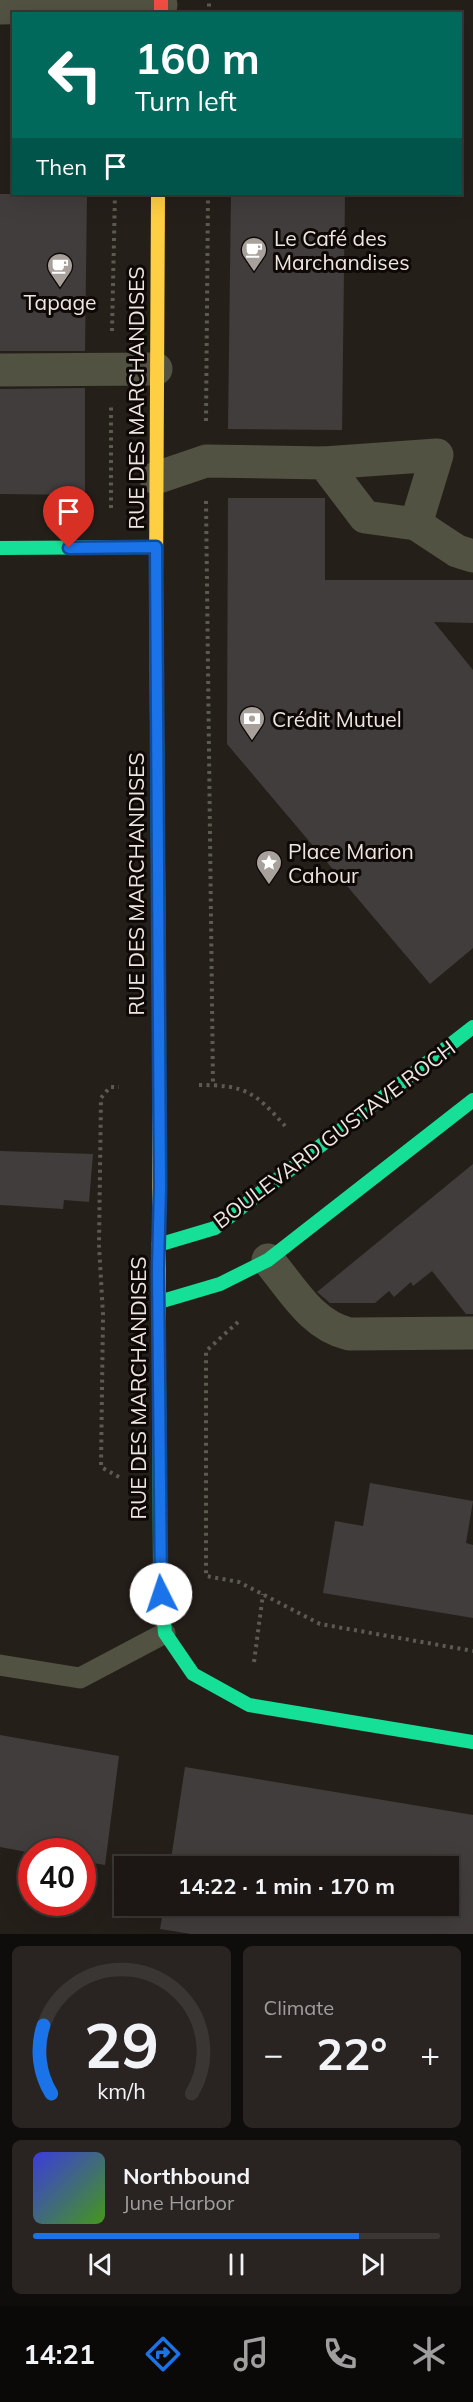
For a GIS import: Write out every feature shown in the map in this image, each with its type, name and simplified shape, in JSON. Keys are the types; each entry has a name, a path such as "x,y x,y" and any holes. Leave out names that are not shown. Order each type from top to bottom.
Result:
{"street":[{"path":"0,8 161,6"},
{"name":"RUE DES MARCHANDISES","path":"158,195 156,547 160,1187 158,1245 160,1574 165,1633"},
{"path":"0,370 156,369"},
{"path":"156,478 206,461 324,463 437,455 416,524"},
{"path":"324,463 365,517 416,524 457,551 473,556"},
{"path":"0,548 156,547"},
{"name":"BOULEVARD GUSTAVE ROCH","path":"158,1245 215,1228 473,1027"},
{"path":"159,1302 220,1284 278,1271 473,1100"},
{"path":"278,1271 306,1308 332,1330 349,1335 473,1333"},
{"path":"165,1633 193,1674 249,1705 473,1742"}],"lane":[{"path":"0,1665 80,1678 165,1633"}],"path":[{"path":"208,195 206,461 213,1085"},
{"path":"278,1271 206,1351 206,1576 239,1582 320,1624 473,1651"},
{"path":"253,1674 263,1594"}],"building":[{"path":"0,194 87,195 85,351 0,351"},
{"path":"231,195 345,195 342,430 228,429"},
{"path":"85,388 85,495 0,494 0,389"},
{"path":"228,498 325,498 325,580 473,580 473,623 434,622 473,670 473,948 430,984 227,744"},
{"path":"0,1151 93,1154 89,1202 64,1200 63,1209 0,1205"},
{"path":"473,1164 473,1314 466,1314 432,1271 413,1286 411,1282 394,1297 389,1291 375,1303 330,1303 317,1292"},
{"path":"370,1483 473,1501 466,1543 473,1545 473,1618 323,1593 335,1521 363,1526"},
{"path":"0,1735 119,1756 105,1865 96,1863 96,1838 18,1838 18,1850 0,1847"},
{"path":"185,1767 473,1815 473,1934 191,1934 160,1929 162,1916 459,1916 459,1856 172,1856"}],"traffic: fast":[{"path":"0,548 156,547"},
{"path":"156,579 159,1002"},
{"path":"158,1245 215,1228 473,1027"},
{"path":"159,1302 220,1284 268,1260 473,1100"},
{"path":"159,1378 160,1574 165,1633 193,1674 249,1705 473,1742"}],"traffic: slow":[{"path":"156,579 158,195"},
{"path":"159,1002 159,1378"}],"traffic: jam":[{"path":"161,0 161,12"}],"place":[{"name":"Le Café des Marchandises","path":"254,273"},
{"name":"Tapage","path":"60,289"},
{"name":"Crédit Mutuel","path":"252,742"},
{"name":"Place Marion Cahour","path":"269,886"}],"route":[{"path":"69,548 156,547 161,1594"}]}
